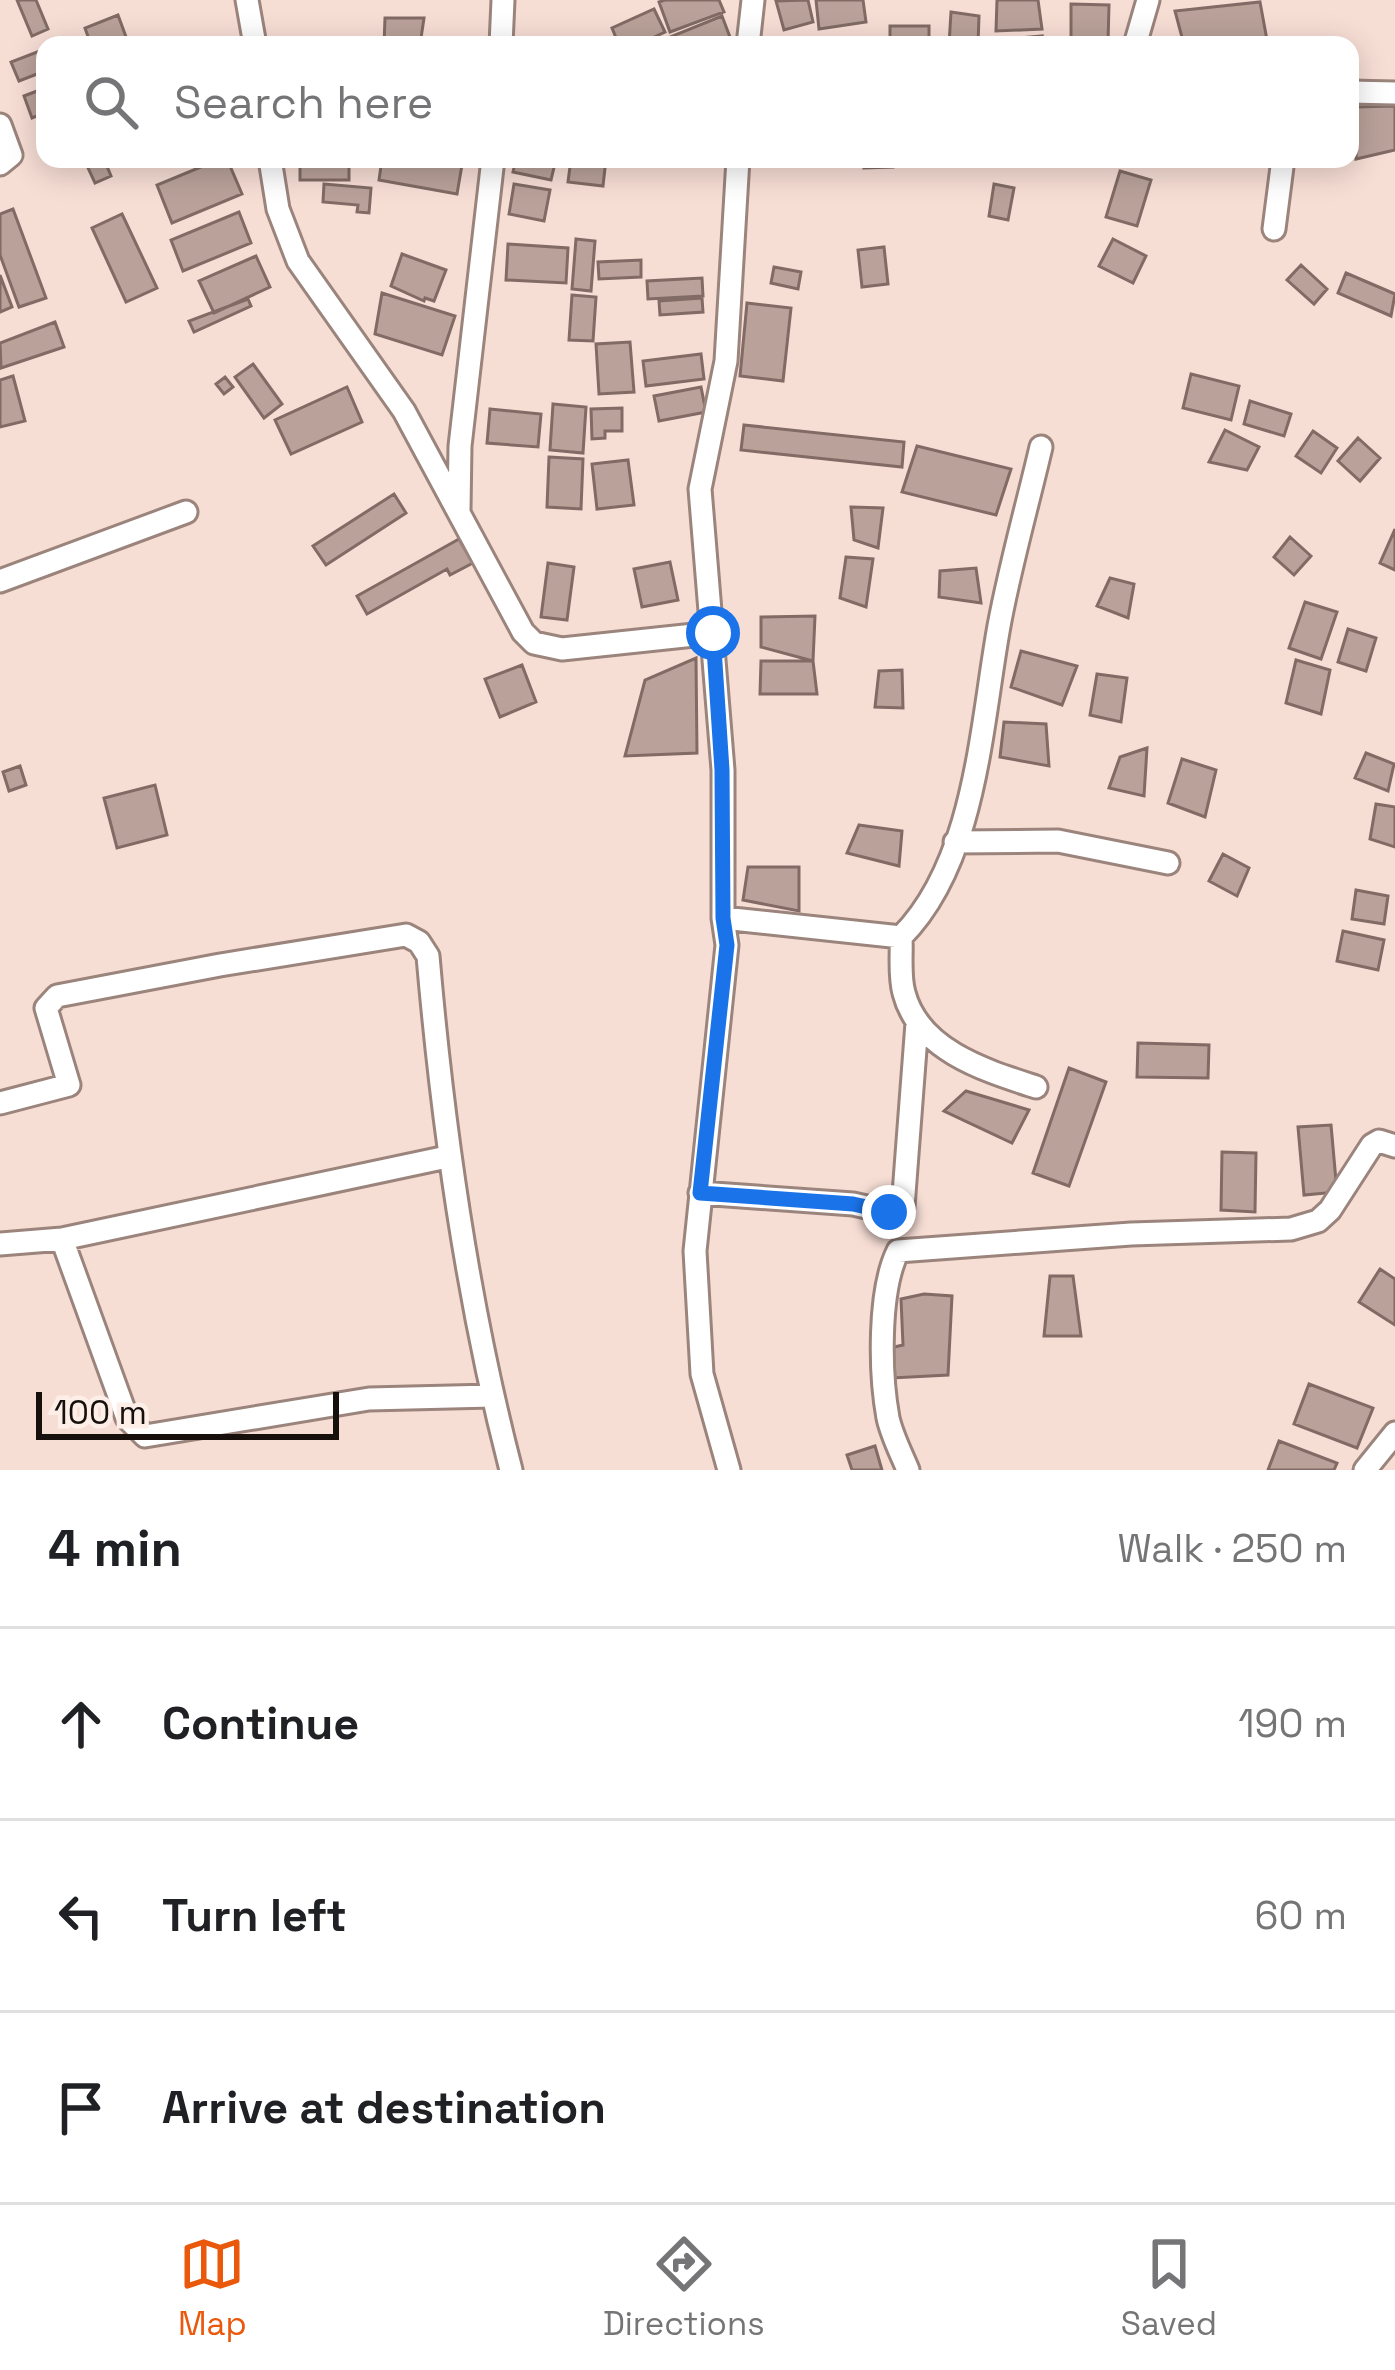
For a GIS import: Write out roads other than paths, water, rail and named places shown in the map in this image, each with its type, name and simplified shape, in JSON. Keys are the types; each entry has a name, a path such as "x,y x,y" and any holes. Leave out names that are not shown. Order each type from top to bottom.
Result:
{"street":[{"path":"247,0 253,36"},
{"path":"501,36 502,0"},
{"path":"749,36 753,0"},
{"path":"1140,36 1148,0"},
{"path":"1359,92 1395,93"},
{"path":"0,125 11,155 0,164"},
{"path":"271,168 278,209 298,261 404,411 534,643 562,649 713,633"},
{"path":"459,511 462,424 492,168"},
{"path":"729,1470 703,1374 694,1251 727,945 722,770 700,489 726,361 737,168"},
{"path":"1274,229 1282,168"},
{"path":"1036,1087 975,1067 917,1023 903,992 901,937 929,904 955,842 975,773 1000,620 1041,447"},
{"path":"0,581 186,512"},
{"path":"955,842 1058,841 1168,863"},
{"path":"723,918 901,937"},
{"path":"0,1103 69,1085 46,1008 57,996 406,935 419,942 428,956 447,1157 492,1396 511,1470"},
{"path":"700,1193 853,1204 889,1212 903,1207 917,1023"},
{"path":"908,1470 888,1419 884,1375 885,1308 898,1251 1131,1234 1292,1229 1330,1210 1372,1145 1378,1141 1395,1145"},
{"path":"0,1244 62,1239 447,1157"},
{"path":"62,1239 127,1418 145,1436 369,1399 492,1396"},
{"path":"1364,1470 1395,1433"}]}
